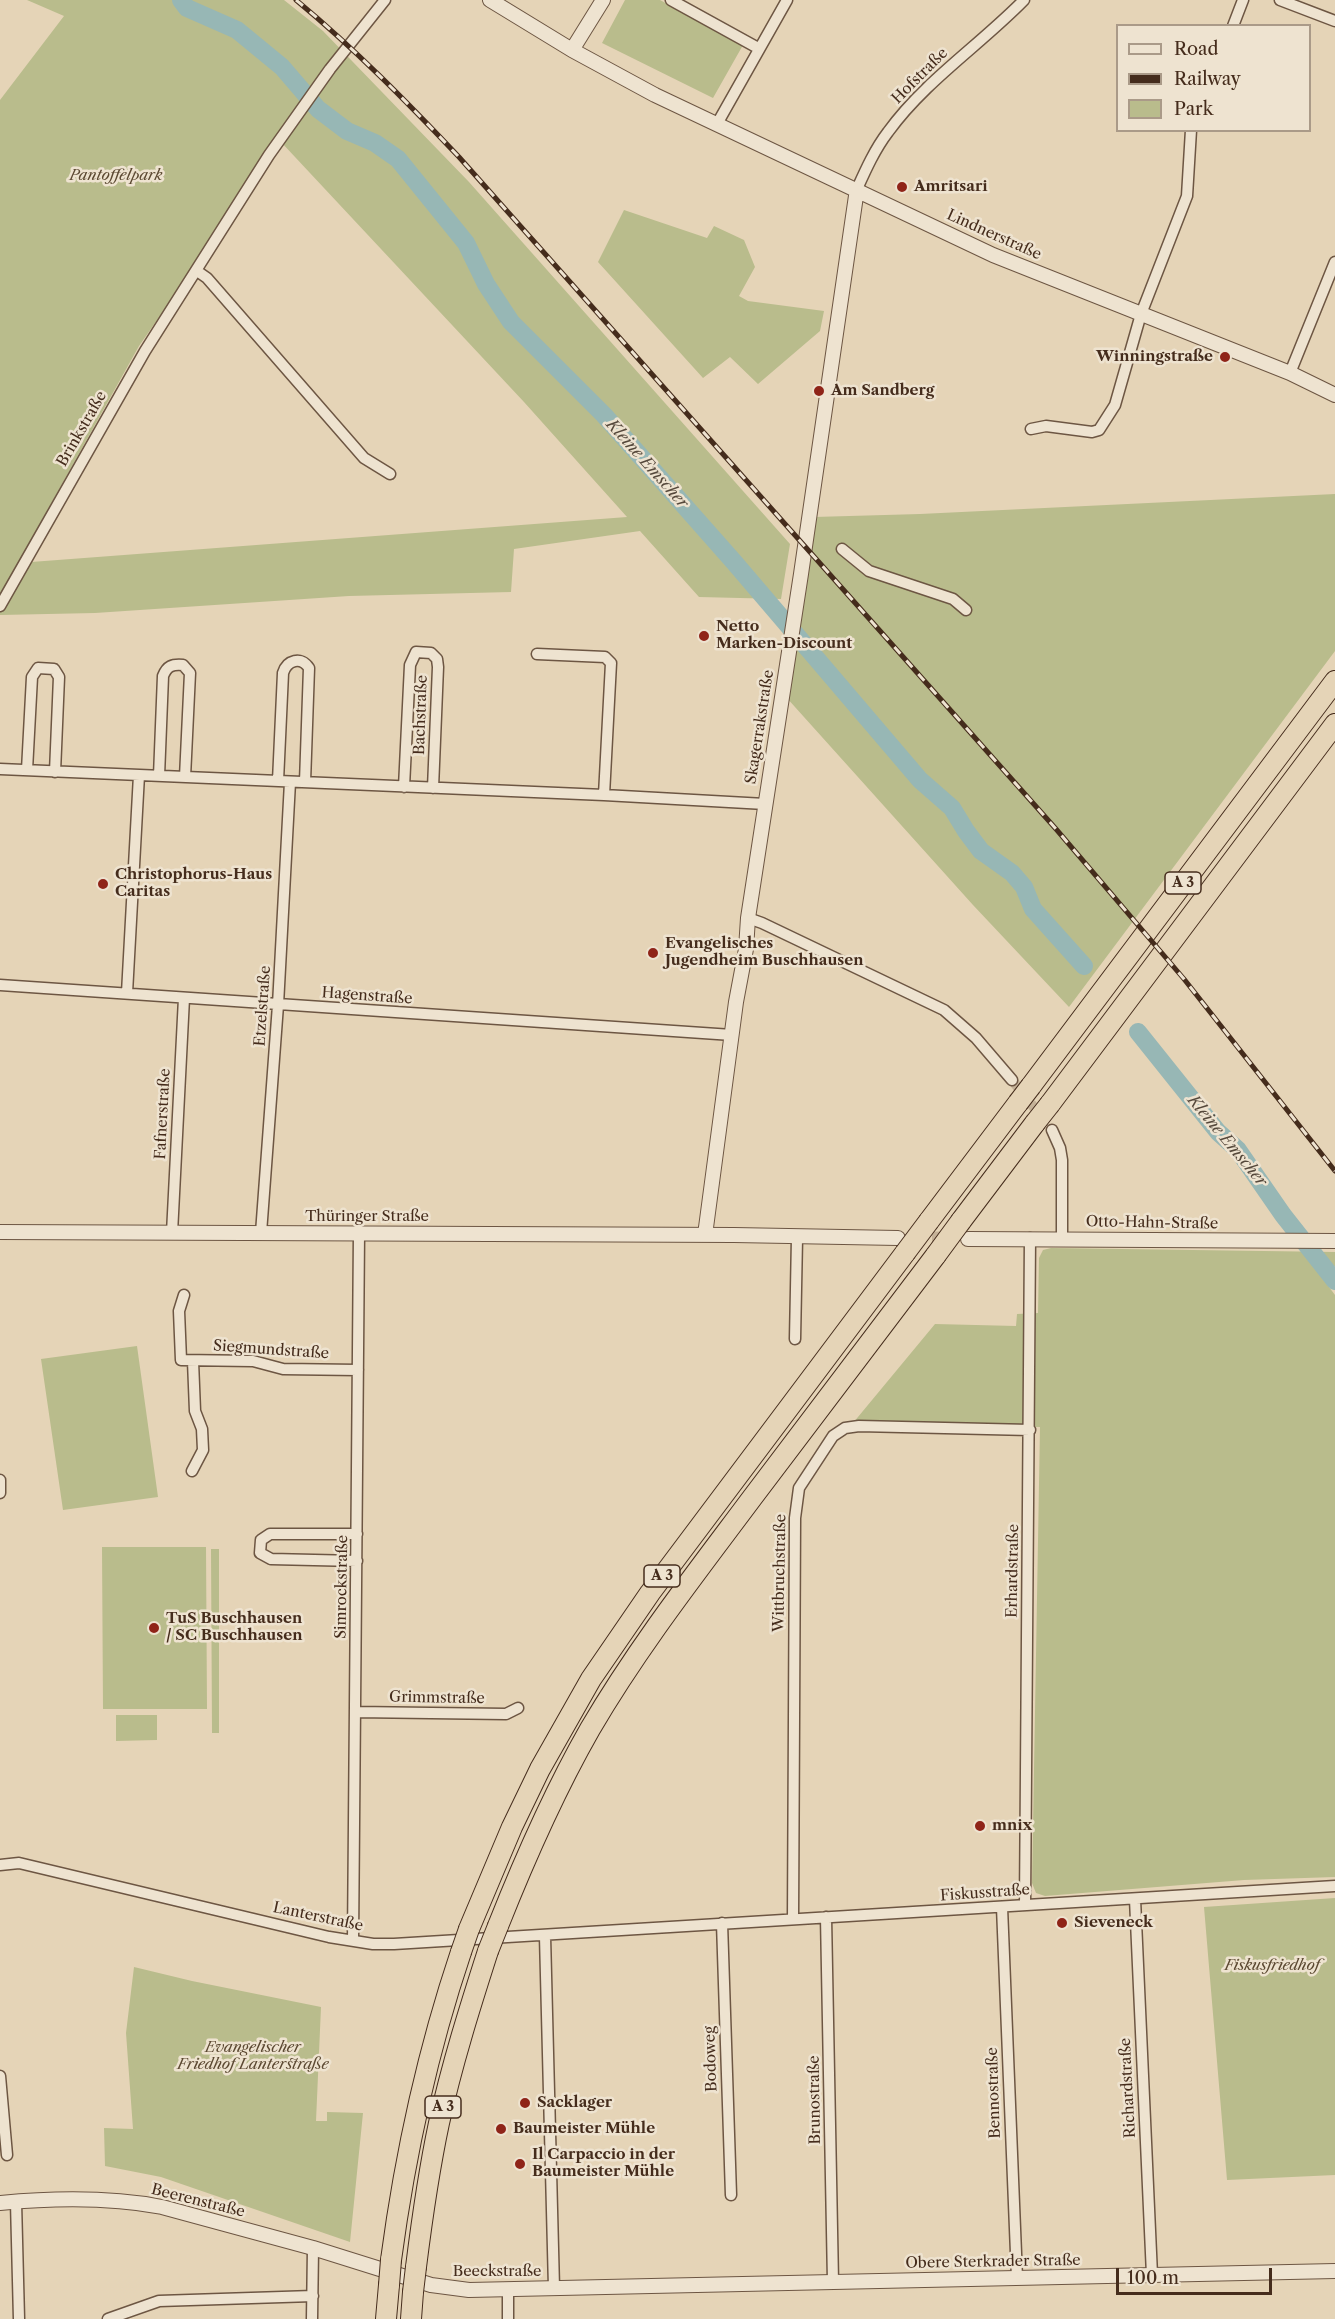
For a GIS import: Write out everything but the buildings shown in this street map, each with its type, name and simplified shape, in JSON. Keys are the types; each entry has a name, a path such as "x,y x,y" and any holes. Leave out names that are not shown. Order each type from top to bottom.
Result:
{"highway":[{"name":"A 3","path":"386,2319 400,2194 412,2130 428,2062 461,1952 512,1827 540,1769 591,1679 650,1593 902,1246 929,1221 1335,681"},
{"name":"A 3","path":"411,2319 426,2190 456,2055 488,1951 531,1845 590,1729 628,1668 673,1603 936,1255 965,1230 1043,1126 1050,1104 1335,724"}],"street":[{"name":"Brinkstraße","path":"0,606 140,360 303,106 385,0"},
{"name":"Lindnerstraße","path":"490,0 572,50 639,87 993,255 1290,373 1335,394"},
{"path":"572,50 603,0"},
{"path":"671,0 758,48"},
{"path":"717,124 787,0"},
{"name":"Hofstraße","path":"857,189 880,143 902,115 941,75 1024,0"},
{"path":"1234,24 1243,0"},
{"path":"1280,0 1335,21"},
{"path":"1031,429 1046,426 1092,432 1099,430 1115,405 1141,314 1187,196 1191,132"},
{"name":"Skagerrakstraße","path":"705,1235 732,1035 748,938 748,918 857,189"},
{"path":"1290,373 1335,262"},
{"path":"197,271 207,278 364,458 390,474"},
{"path":"842,549 869,571 953,599 966,610"},
{"name":"Bachstraße","path":"404,787 410,665 416,652 424,652 431,653 438,667 433,788"},
{"path":"537,654 605,657 611,663 604,795"},
{"path":"278,781 283,673 285,667 293,661 301,661 309,668 305,782"},
{"path":"159,776 163,676 167,668 173,664 183,665 189,673 185,777"},
{"path":"27,770 32,677 38,668 54,669 59,677 55,772"},
{"path":"0,769 765,804"},
{"path":"128,993 139,775"},
{"name":"Etzelstraße","path":"261,1233 278,1005 290,782"},
{"path":"748,918 944,1010 976,1038 1012,1080"},
{"name":"Hagenstraße","path":"0,985 732,1035"},
{"name":"Fafnerstraße","path":"172,1233 184,998"},
{"path":"1043,1126 1060,1148 1062,1238"},
{"name":"Otto-Hahn-Straße","path":"965,1230 1030,1238 1335,1241"},
{"name":"Thüringer Straße","path":"0,1232 734,1235 797,1238"},
{"name":"Simrockstraße","path":"353,1941 359,1233"},
{"path":"795,1339 797,1238 902,1246"},
{"name":"Erhardstraße","path":"1025,1905 1030,1238"},
{"name":"Siegmundstraße","path":"184,1295 179,1311 181,1360 253,1361 283,1370 358,1370"},
{"path":"192,1471 203,1450 202,1429 195,1411 193,1361"},
{"name":"Wittbruchstraße","path":"793,1919 795,1518 799,1488 833,1436 845,1428 859,1426 1030,1430"},
{"path":"0,1480 0,1493"},
{"path":"357,1534 270,1534 261,1540 260,1545 260,1553 271,1559 357,1561"},
{"name":"Grimmstraße","path":"356,1713 506,1714 518,1708"},
{"name":"Lanterstraße","path":"0,1865 19,1863 353,1941 394,1944 636,1930"},
{"name":"Fiskusstraße","path":"636,1930 1335,1886"},
{"name":"Richardstraße","path":"1135,1899 1152,2275"},
{"name":"Bennostraße","path":"1002,1907 1017,2278"},
{"name":"Brunostraße","path":"826,1917 833,2282"},
{"name":"Bodoweg","path":"722,1923 731,2195"},
{"path":"545,1936 554,2288"},
{"path":"0,2076 7,2155"},
{"name":"Beerenstraße","path":"0,2203 47,2200 138,2203 162,2207 313,2248"},
{"path":"16,2202 19,2319"},
{"path":"312,2319 313,2248"},
{"name":"Beeckstraße","path":"313,2248 442,2288 469,2290 651,2286"},
{"name":"Obere Sterkrader Straße","path":"651,2286 1335,2271"},
{"path":"508,2289 508,2319"},
{"path":"108,2319 159,2301 313,2296"}],"green space":[{"name":"Pantoffelpark","path":"27,0 284,0 323,31 469,182 790,544 781,599 699,597 640,531 514,549 511,592 349,596 95,613 0,615 0,100 64,16","holes":["281,142 524,402 627,517 18,563 139,346"]},
{"path":"625,0 660,0 743,45 713,98 602,43"},
{"path":"624,210 707,238 714,226 744,240 755,267 739,296 748,301 824,311 820,331 758,384 730,357 703,378 598,262"},
{"path":"1335,494 1335,651 1069,1007 973,905 786,697 814,517"},
{"path":"1051,1248 1335,1252 1335,1266 1317,1271 1335,1295 1335,1877 1244,1880 1045,1896 1036,1893 1032,1883 1040,1427 853,1423 935,1324 1016,1326 1017,1314 1038,1313 1039,1258 1043,1250"},
{"path":"137,1346 158,1497 63,1510 41,1359"},
{"name":"TuS Buschhausen / SC Buschhausen","path":"102,1547 206,1547 207,1709 103,1709"},
{"path":"211,1549 219,1549 219,1733 212,1733"},
{"path":"116,1715 157,1715 157,1740 116,1741"},
{"name":"Fiskusfriedhof","path":"1335,1898 1335,2175 1227,2180 1204,1907"},
{"name":"Evangelischer Friedhof Lanterstraße","path":"134,1967 321,2007 316,2121 327,2121 327,2112 363,2113 350,2242 161,2177 105,2166 104,2128 133,2129 126,2033"}],"waterway":[{"name":"Kleine Emscher","path":"181,0 187,8 237,30 282,67 318,109 347,131 375,143 398,159 466,243 486,284 511,322 604,415 734,562 920,780 952,808 981,851 1012,873 1024,887 1033,909 1084,966"},
{"name":"Kleine Emscher","path":"1138,1032 1218,1132 1238,1150 1283,1215 1335,1281"}],"tunnel":[{"path":"1012,1080 1052,1130"},
{"path":"911,1238 954,1239"}],"railway":[{"path":"296,0 380,76 459,157 1056,829 1184,979 1335,1171"}],"place":[{"name":"Amritsari","path":"902,187"},
{"name":"Winningstraße","path":"1225,357"},
{"name":"Am Sandberg","path":"819,391"},
{"name":"Netto Marken-Discount","path":"704,636"},
{"name":"Christophorus-Haus Caritas","path":"103,884"},
{"name":"Evangelisches Jugendheim Buschhausen","path":"653,953"},
{"name":"TuS Buschhausen / SC Buschhausen","path":"154,1628"},
{"name":"mnix","path":"980,1826"},
{"name":"Sieveneck","path":"1062,1923"},
{"name":"Sacklager","path":"525,2103"},
{"name":"Baumeister Mühle","path":"501,2129"},
{"name":"Il Carpaccio in der Baumeister Mühle","path":"520,2164"}]}
